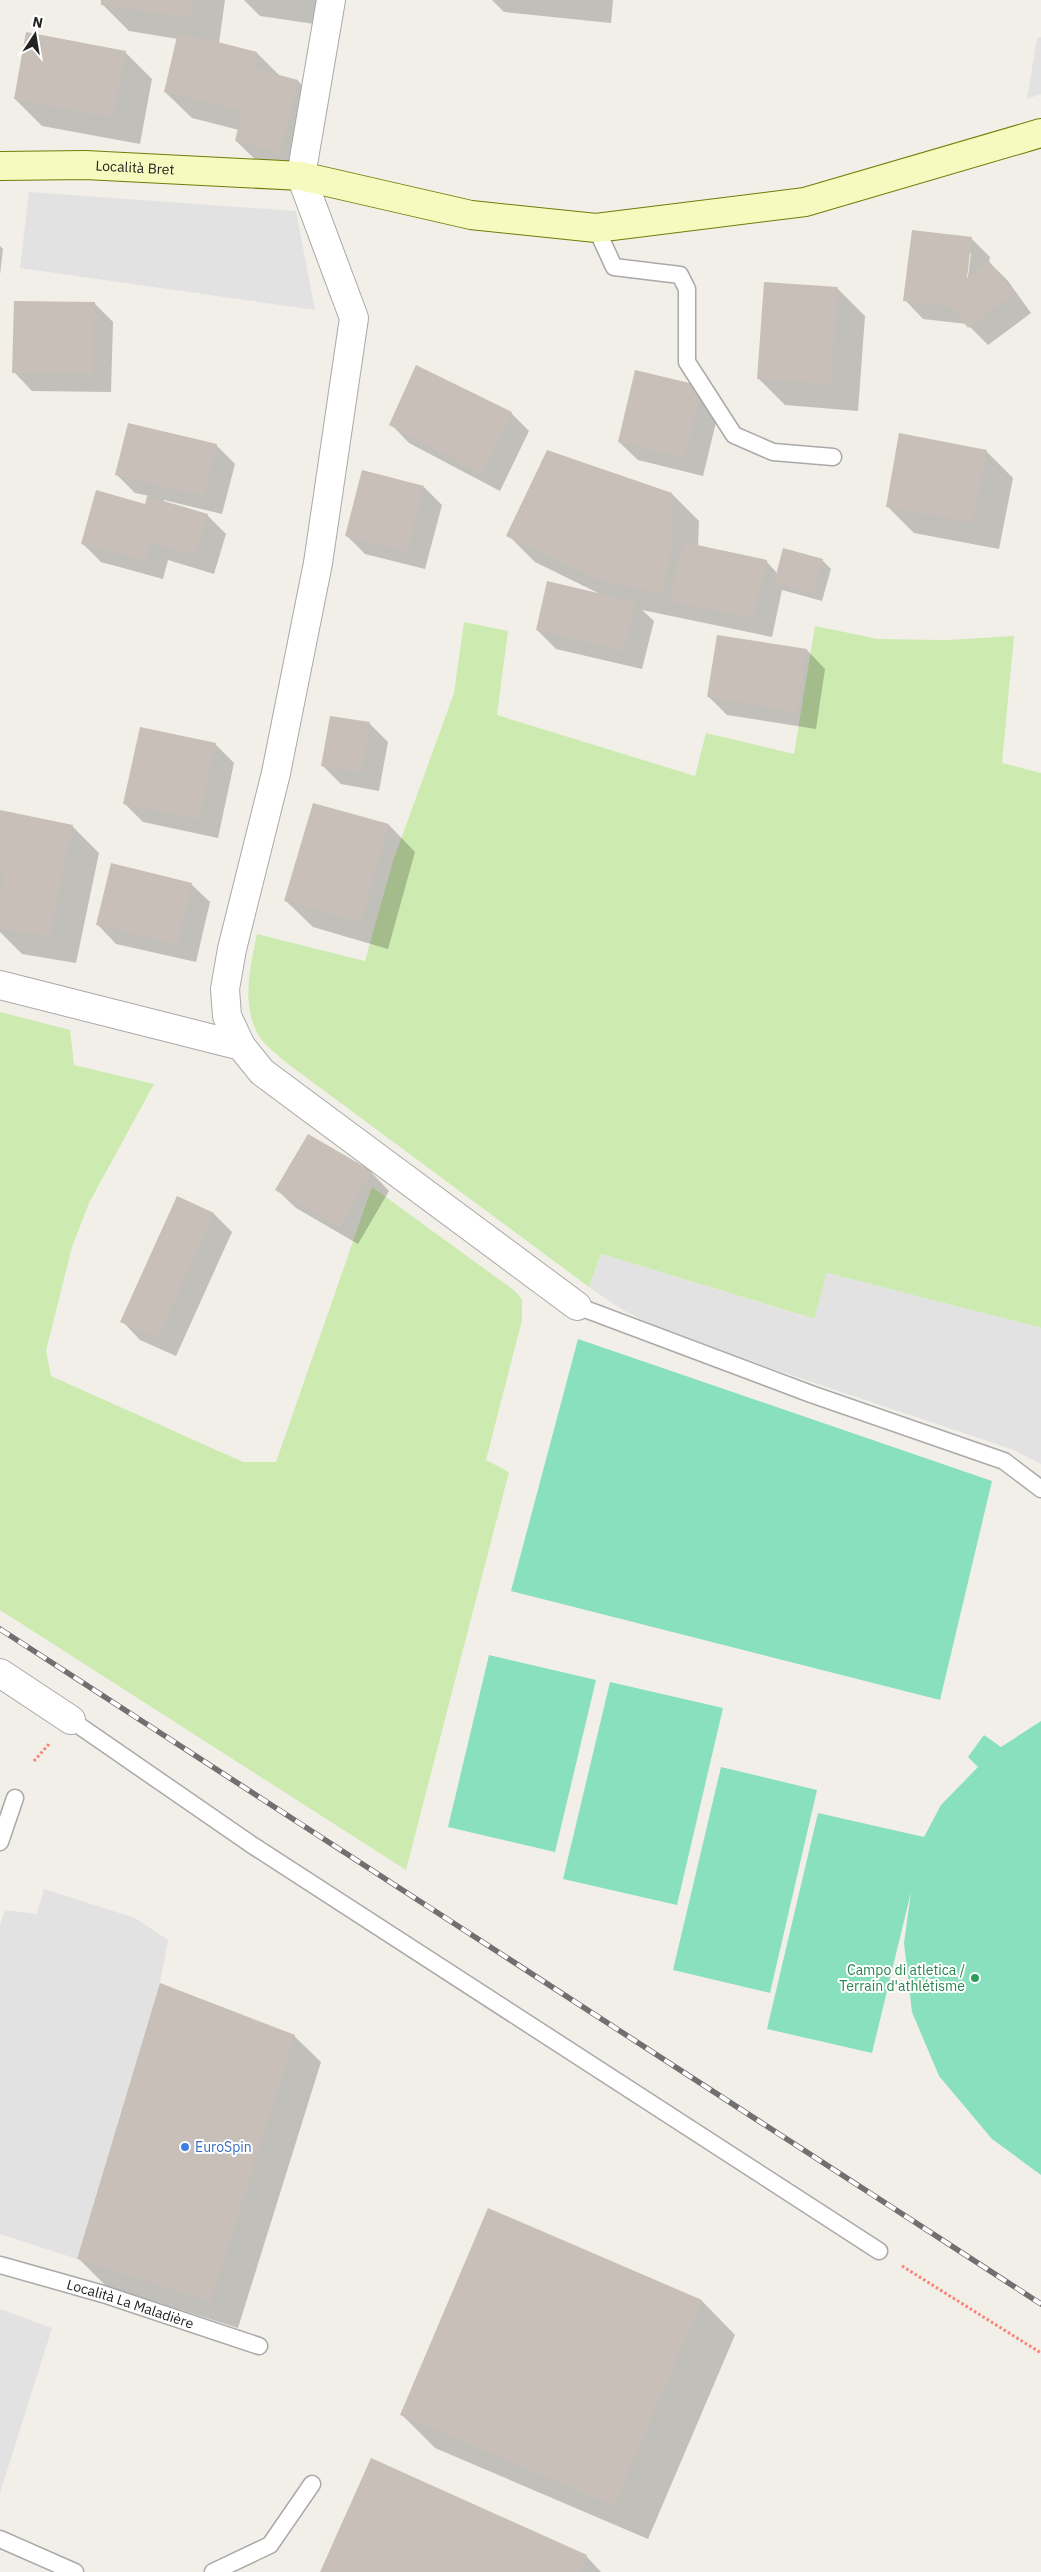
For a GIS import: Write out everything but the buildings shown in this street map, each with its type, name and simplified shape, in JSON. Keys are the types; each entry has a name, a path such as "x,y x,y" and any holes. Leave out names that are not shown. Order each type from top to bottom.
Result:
{"street":[{"path":"332,0 300,176 354,318 318,563 276,773 232,949 226,981 226,1016 241,1046 262,1072 576,1306"},
{"name":"Località Bret","path":"0,166 85,165 300,176 471,215 596,228 805,202 1041,133"},
{"path":"0,985 241,1046"},
{"path":"0,1673 71,1720"}],"lane":[{"path":"596,228 614,266 680,275 687,288 687,362 734,435 773,452 833,457"},
{"path":"576,1306 811,1394 1004,1461 1041,1489"},
{"path":"71,1720 252,1845 879,2250"},
{"path":"0,1842 15,1798"},
{"name":"Località La Maladière","path":"0,2264 103,2294 259,2346"},
{"path":"213,2572 270,2545 312,2484"},
{"path":"0,2540 75,2572"}],"path":[{"path":"879,2250 1041,2353"}],"green space":[{"path":"464,622 508,631 497,715 695,776 706,733 794,754 815,626 878,639 947,640 1014,636 1002,763 1041,773 1041,1328 827,1273 815,1319 601,1254 589,1287 284,1061 261,1039 251,1014 248,988 257,934 365,961 393,861 454,693"},
{"path":"0,1012 70,1030 74,1065 154,1084 89,1203 72,1247 46,1351 51,1376 243,1462 276,1462 372,1187 515,1291 522,1300 522,1320 486,1460 509,1472 406,1870 0,1610"},
{"path":"578,1339 992,1481 940,1700 511,1591"},
{"path":"489,1655 596,1680 555,1852 448,1827"},
{"path":"610,1682 723,1708 677,1905 563,1879"},
{"name":"Campo di atletica / Terrain d'athlétisme","path":"1041,1721 1041,2175 992,2139 939,2076 912,2012 904,1943 911,1892 872,2053 767,2029 818,1813 924,1837 941,1805 978,1767 968,1757 984,1735 1001,1747"},
{"path":"721,1767 817,1790 770,1993 673,1970"}],"shaded area":[{"path":"1041,37 1041,94 1027,99 1037,38"},
{"path":"29,192 296,211 315,310 20,268"},
{"path":"601,1254 814,1319 827,1273 1041,1328 1041,1464 1011,1449 672,1335 621,1309 589,1287"},
{"path":"44,1889 135,1918 168,1940 160,1983 77,2259 0,2234 0,1925 5,1910 37,1914"},
{"path":"0,2309 52,2328 0,2493"}],"railway":[{"path":"0,1629 1041,2304"}],"place":[{"name":"Campo di atletica / Terrain d'athlétisme","path":"975,1978"},
{"name":"EuroSpin","path":"185,2147"}]}
